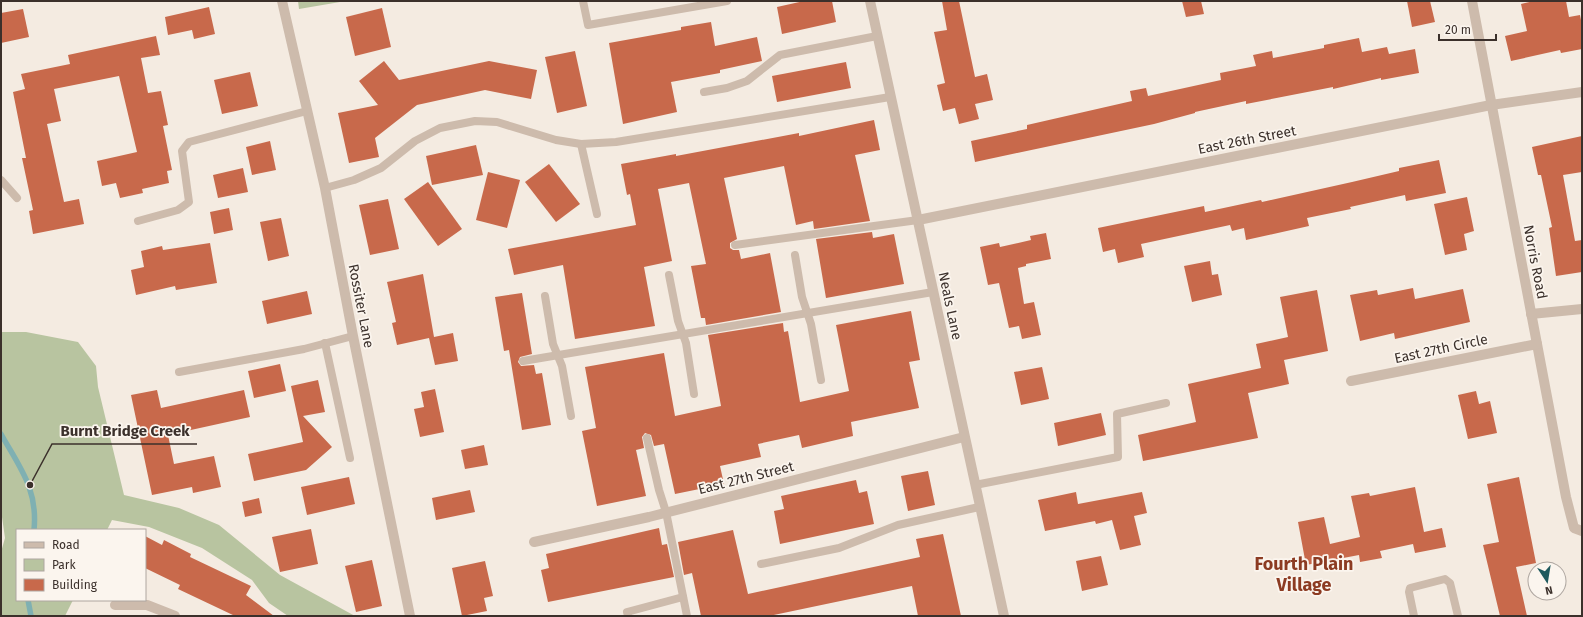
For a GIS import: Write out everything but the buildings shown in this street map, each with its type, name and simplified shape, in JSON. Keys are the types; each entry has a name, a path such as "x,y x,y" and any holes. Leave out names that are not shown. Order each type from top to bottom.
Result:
{"street":[{"name":"Rossiter Lane","path":"282,1 325,188 353,336 410,616"},
{"name":"Neals Lane","path":"870,1 979,507 1004,616"},
{"name":"Norris Road","path":"1472,1 1537,344 1578,530"},
{"name":"East 26th Street","path":"918,220 1491,106 1582,92"},
{"path":"1531,314 1582,309"},
{"name":"East 27th Circle","path":"1351,381 1537,344"},
{"name":"East 27th Street","path":"534,542 666,512 964,437"},
{"path":"115,605 147,605 175,616"}],"lane":[{"path":"583,1 588,25 727,1"},
{"path":"704,92 727,88 747,81 780,55 877,36"},
{"path":"325,188 354,180 380,168 415,142 440,128 475,121 497,122 556,140 582,144 616,142 890,97"},
{"path":"138,221 178,210 189,202 182,151 189,142 308,111"},
{"path":"582,144 597,214"},
{"path":"1,180 17,198"},
{"path":"735,245 918,220"},
{"path":"795,255 802,298 812,324 821,380"},
{"path":"669,275 678,321 683,335 694,394"},
{"path":"523,361 933,292"},
{"path":"545,296 553,344 562,366 571,416"},
{"path":"179,372 353,336"},
{"path":"325,343 350,458"},
{"path":"975,485 1118,457 1117,414 1166,403"},
{"path":"647,438 659,490 666,512 687,616"},
{"path":"761,564 839,548 898,525 979,507"},
{"path":"1414,616 1408,592 1410,588 1445,579 1450,582 1458,616"},
{"path":"628,616 627,612 683,597"}],"green space":[{"path":"298,1 346,1 299,9"},
{"path":"1,332 26,332 78,342 96,366 98,387 124,495 179,508 219,525 280,575 355,616 288,616 269,603 252,580 202,548 149,527 112,520 108,529 16,529 16,601 72,601 65,616 1,616 1,552 5,538 1,510"}],"waterway":[{"path":"1,434 26,479 33,502 35,515 34,529"},
{"path":"28,601 31,616"}],"place":[{"name":"Burnt Bridge Creek","path":"30,485"}],"district":[{"name":"Fourth Plain Village","path":"1304,574"}]}
